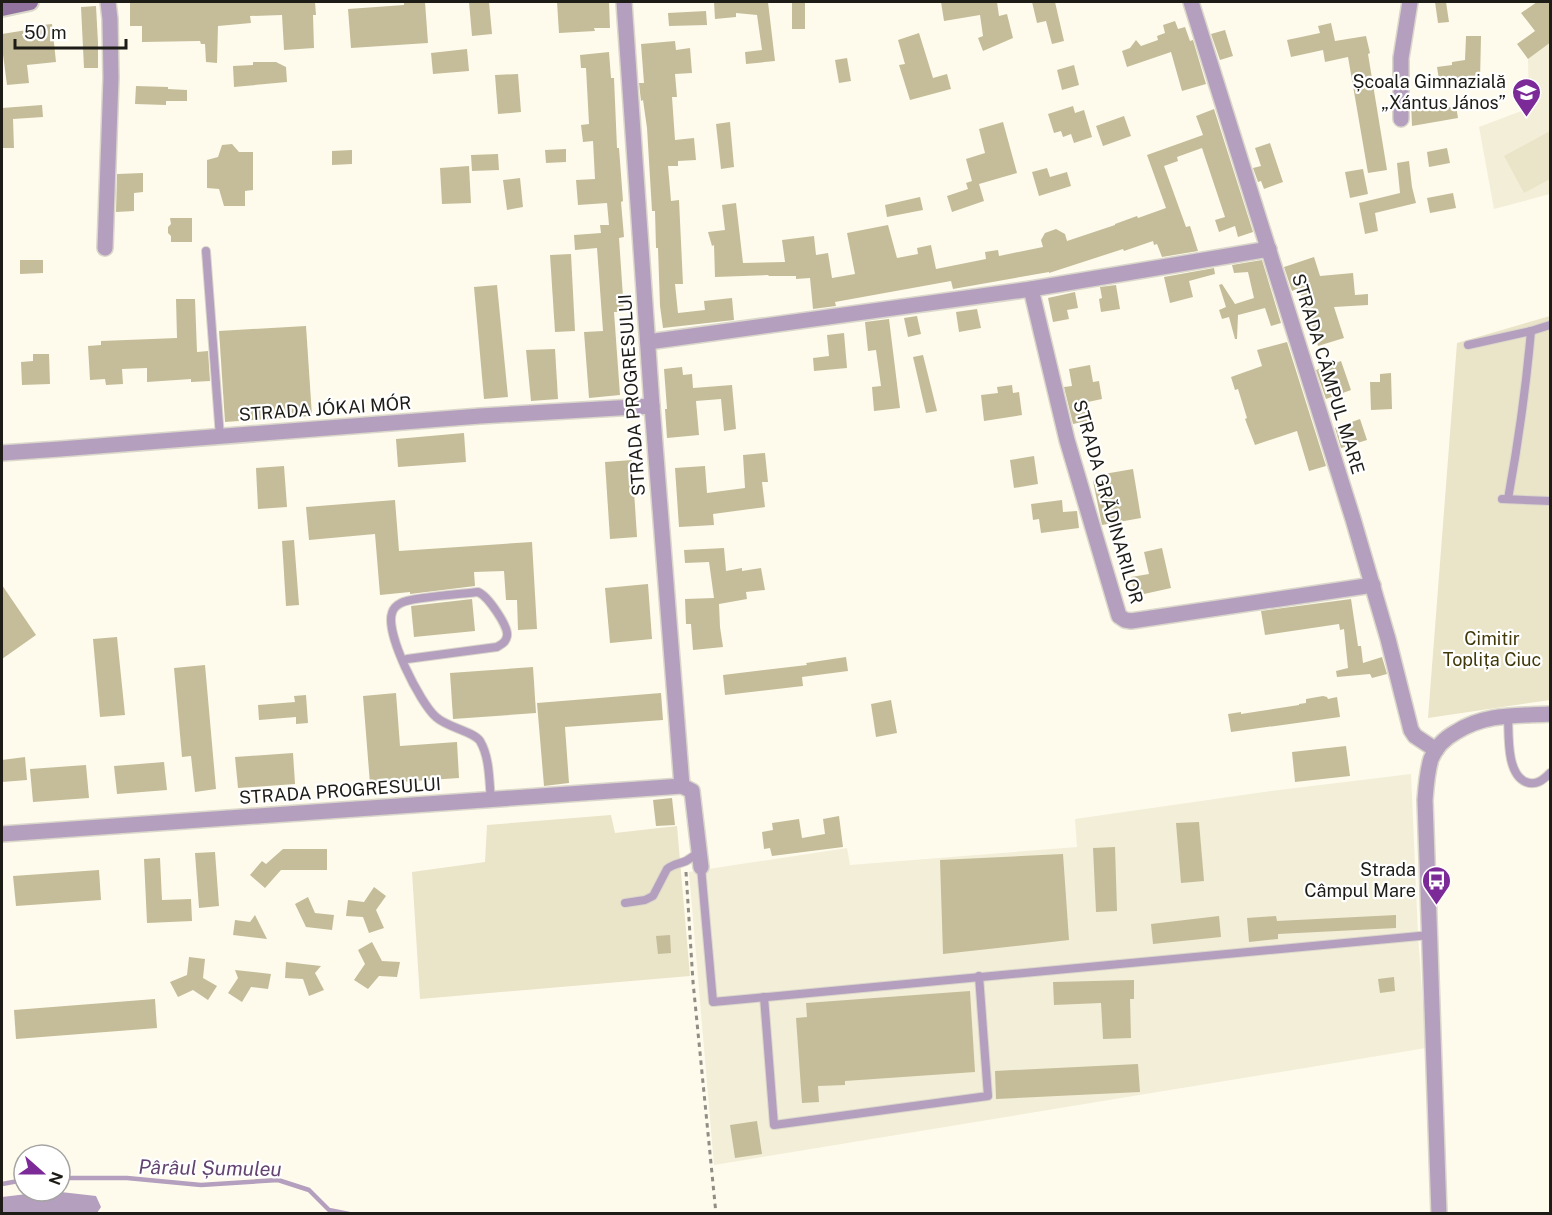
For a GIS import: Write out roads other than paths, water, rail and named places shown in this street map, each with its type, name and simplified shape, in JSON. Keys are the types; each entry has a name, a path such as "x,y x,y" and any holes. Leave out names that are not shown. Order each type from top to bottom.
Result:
{"main road":[{"path":"2,8 30,2"}],"street":[{"path":"105,248 111,78 108,2"},
{"name":"STRADA PROGRESULUI","path":"624,2 652,406 682,786"},
{"name":"STRADA CÂMPUL MARE","path":"1191,2 1372,585 1411,730 1415,736 1436,750"},
{"path":"1401,119 1401,58 1410,2"},
{"path":"648,342 1031,289 1269,249"},
{"name":"STRADA GRĂDINARILOR","path":"1031,289 1068,440 1119,616 1131,621 1372,585"},
{"name":"STRADA JÓKAI MÓR","path":"2,453 480,416 652,406"},
{"path":"1439,1214 1425,800 1429,766 1443,741 1467,725 1480,720 1508,716 1551,714"},
{"name":"STRADA PROGRESULUI","path":"2,834 682,786 692,792 700,860"}],"lane":[{"path":"206,251 219,437"},
{"path":"1468,345 1551,325"},
{"path":"1531,331 1519,439 1505,499 1551,501"},
{"path":"403,661 504,644 507,630 489,600 484,594 478,592 407,600 395,607 391,623 403,661 423,702 443,723 474,735 479,740 486,758 491,800"},
{"path":"1508,716 1511,760 1519,779 1528,783 1538,783 1551,773"},
{"path":"625,903 649,899 656,892 667,869 675,864 700,860 713,1002 1430,935"},
{"path":"764,997 774,1125 988,1096 978,976"}],"waterway":[{"name":"Pârâul Șumuleu","path":"72,1178 127,1178 201,1185 278,1180 309,1190 329,1210 349,1214"},
{"name":"Pârâul Șumuleu","path":"2,1184 12,1182"}],"place":[{"name":"Școala Gimnazială „Xántus János”","path":"1527,118"},
{"name":"Strada Câmpul Mare","path":"1437,906"}],"park label":[{"name":"Cimitir Toplița Ciuc","path":"1492,649"}]}
